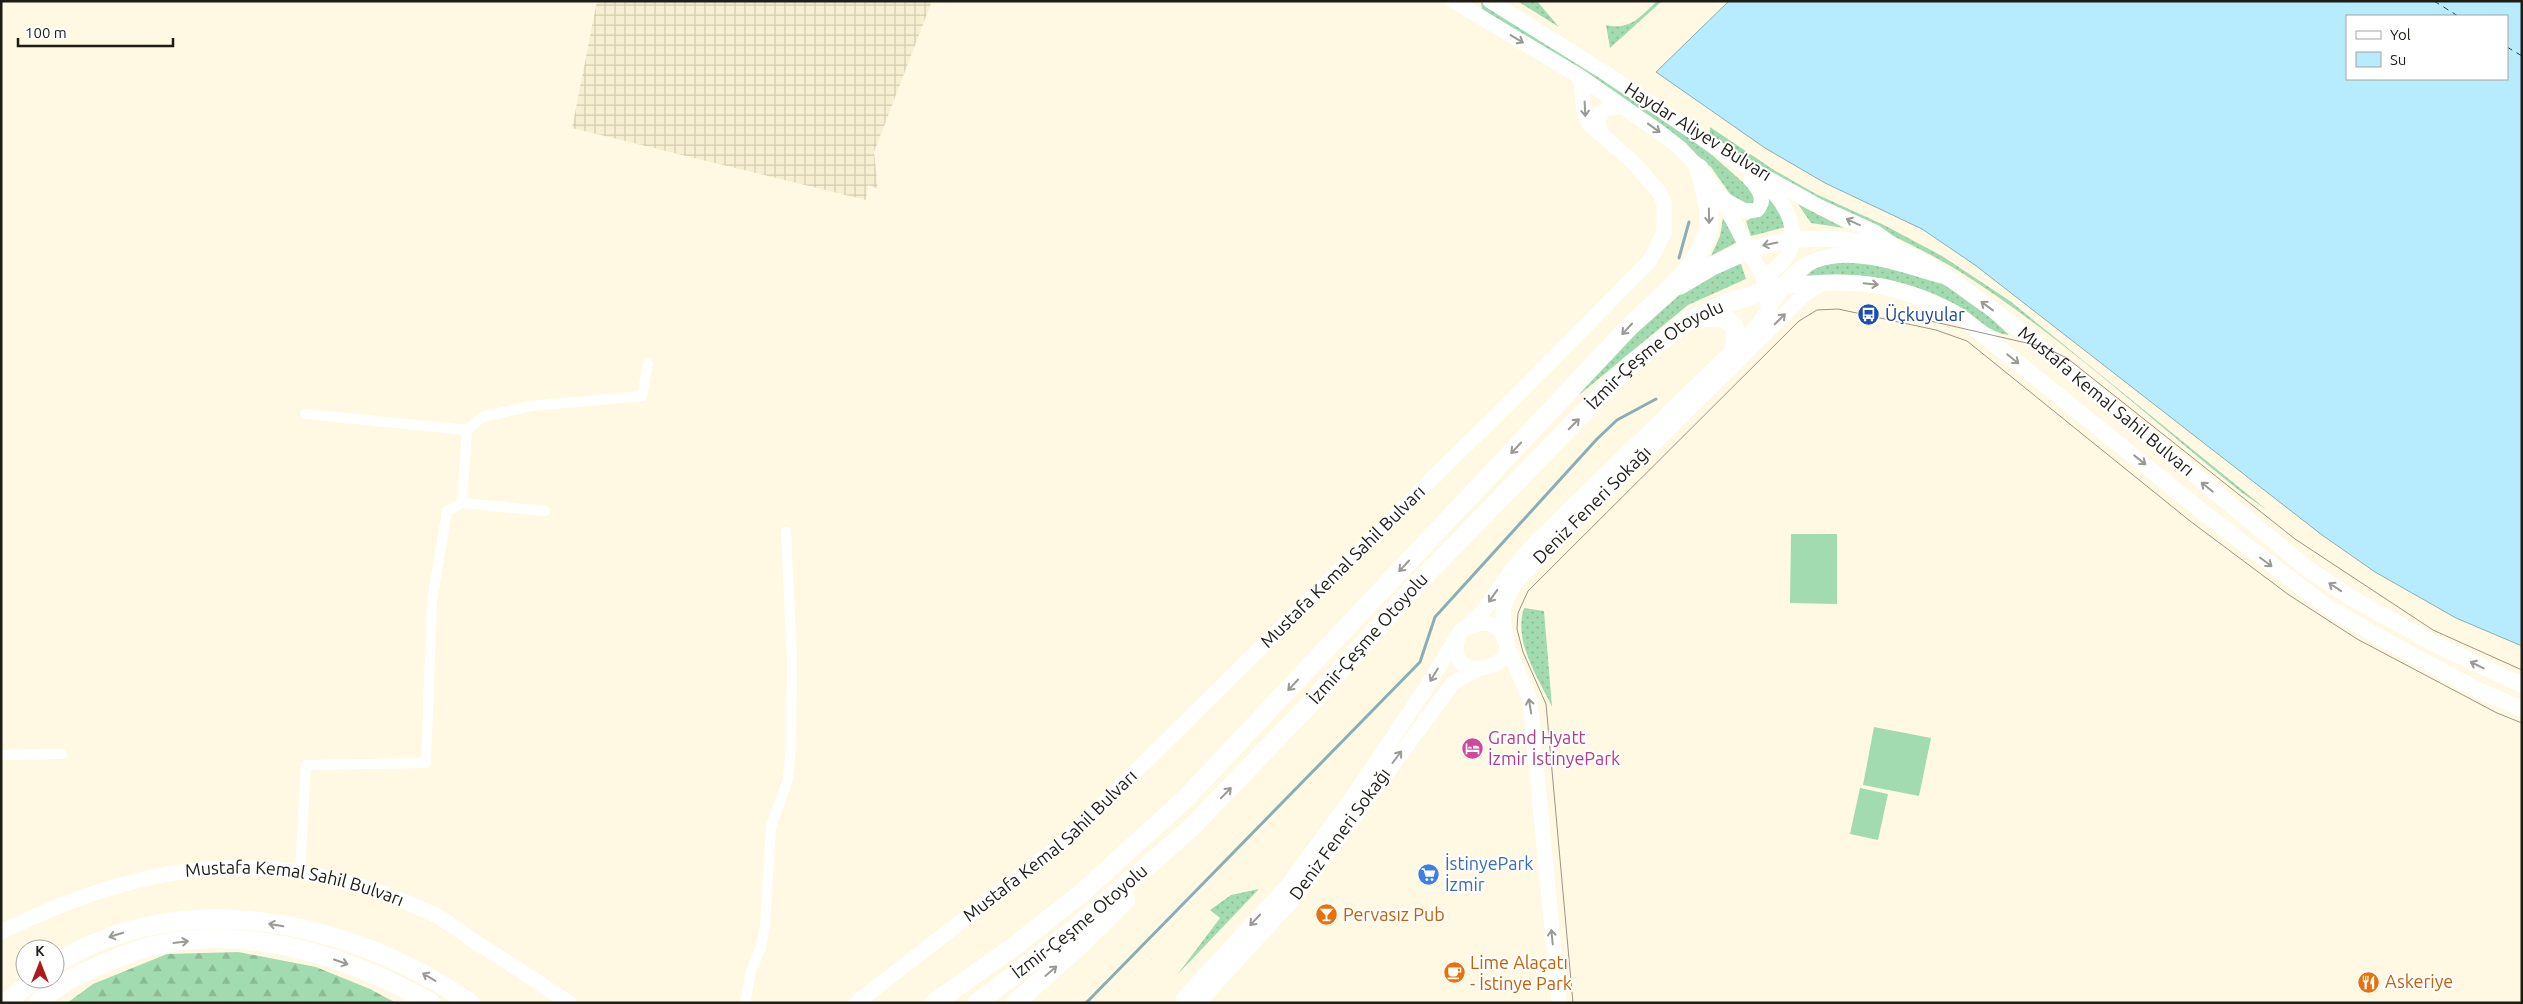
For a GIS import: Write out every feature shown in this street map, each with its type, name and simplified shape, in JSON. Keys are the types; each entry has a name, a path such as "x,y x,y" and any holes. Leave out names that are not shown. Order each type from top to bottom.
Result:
{"highway":[{"path":"1662,296 1695,260 1707,235 1708,203 1699,168"},
{"name":"Mustafa Kemal Sahil Bulvarı","path":"1662,296 1712,266 1748,250"},
{"name":"İzmir-Çeşme Otoyolu","path":"977,1003 1076,928 1192,828 1308,706 1416,585 1630,365 1686,322 1702,306 1770,291"},
{"name":"İzmir-Çeşme Otoyolu","path":"934,1003 1012,948 1084,891 1185,799 1633,323 1662,296"},
{"path":"1686,322 1711,317 1727,320 1732,324 1740,351"},
{"path":"1015,1003 1085,941 1145,881 1192,828"},
{"path":"65,958 108,938 148,926 178,920 240,920 316,932 364,946 410,966 470,1003"},
{"path":"38,1003 73,977 154,945 205,940 244,940 268,943 328,957 394,983 431,1003"},
{"path":"56,1003 101,965"},
{"path":"6,1003 22,989"}],"main road":[{"name":"Haydar Aliyev Bulvarı","path":"1454,1 1579,76 1658,131 1699,168 1721,198 1770,291"},
{"name":"Haydar Aliyev Bulvarı","path":"1490,1 1607,74 1735,160 1820,206 1875,232 1910,256"},
{"name":"Mustafa Kemal Sahil Bulvarı","path":"856,1003 1065,841 1516,396 1648,262 1664,233 1664,203 1660,193 1632,161 1589,124 1585,118 1584,94 1579,76"},
{"path":"1602,135 1598,124 1600,113 1611,107 1623,106"},
{"path":"1721,198 1745,211 1754,212 1761,204 1760,191 1735,160"},
{"path":"1735,160 1778,197 1787,210 1793,241 1770,291 1762,320 1740,351"},
{"name":"Mustafa Kemal Sahil Bulvarı","path":"1748,250 1793,241 1850,240 1910,256 1947,278 2044,347 2074,375 2308,569 2355,600 2437,645 2522,685"},
{"path":"1770,291 1806,265 1829,257 1868,257 1947,278"},
{"name":"Mustafa Kemal Sahil Bulvarı","path":"1770,291 1822,283 1862,284 1903,290 1961,317 2219,526 2326,606 2447,673 2522,709"},
{"path":"1740,351 1806,293 1822,283"},
{"name":"Deniz Feneri Sokağı","path":"1182,999 1288,885 1364,780 1426,688 1460,633 1482,613 1511,571 1537,541 1740,351"},
{"name":"Deniz Feneri Sokağı","path":"1198,1003 1296,895 1453,683 1480,668 1498,664 1504,658 1508,645 1502,613 1506,600 1519,578 1740,351"},
{"path":"1480,668 1465,665 1456,656 1454,648 1460,633 1476,624 1491,624 1501,631 1530,701 1559,1003"},
{"name":"Mustafa Kemal Sahil Bulvarı","path":"1,932 80,896 153,876 214,867 300,872 353,883 434,914 569,1003"}],"street":[{"path":"462,503 467,430 482,417 531,406 642,396 648,364"},
{"path":"305,414 467,430"},
{"path":"300,872 306,765 426,763 432,601 446,511 462,503 545,511"},
{"path":"745,1003 751,971 761,947 765,925 772,826 788,779 791,746 792,660 786,532"},
{"path":"1,755 62,754"}],"shaded area":[{"path":"597,1 932,1 874,152 878,189 868,185 866,200 572,128"}],"green space":[{"path":"1517,1 1537,1 1559,27"},
{"path":"1657,1 1662,1 1610,48 1606,25 1622,26 1635,21"},
{"path":"1481,2 1644,105 1712,155 1756,194 1756,204 1742,211 1711,167 1660,125 1482,9"},
{"path":"1710,127 1774,170 1816,194 1884,225 1942,256 2010,301 2267,510 2241,492 2070,350 1999,297 1932,255 1821,201 1757,165 1710,136"},
{"path":"1768,195 1790,226 1751,236 1746,221 1764,212"},
{"path":"1798,204 1844,228 1811,223"},
{"path":"1723,218 1739,241 1711,256 1720,236"},
{"path":"1740,261 1746,279 1688,305 1579,395 1602,364 1685,290"},
{"path":"1834,261 1866,261 1938,281 1979,307 2009,335 1989,328 1960,307 1942,298 1904,284 1865,276 1825,275 1805,277 1816,267"},
{"path":"1791,534 1837,534 1837,604 1790,603"},
{"path":"1524,608 1544,611 1552,707 1524,646 1521,621"},
{"path":"1874,727 1931,738 1919,796 1863,785"},
{"path":"1860,788 1888,794 1878,840 1850,834"},
{"path":"1259,889 1177,975 1220,918 1210,910 1231,895"},
{"path":"238,952 316,967 370,989 396,1003 67,1003 93,984 167,954"}],"water":[{"path":"1729,1 2522,1 2522,646 2456,618 2375,572 2322,535 1975,265 1922,229 1825,183 1765,148 1656,72"}],"waterway":[{"path":"1679,258 1689,222"},
{"path":"1086,1003 1420,662 1435,617 1597,439 1617,420 1656,399"}],"ferry route":[{"path":"2434,1 2456,15"},
{"path":"2508,48 2522,56"}],"tram line":[{"path":"1573,1003 1546,704 1523,652 1517,629 1518,613 1528,591 1799,321 1817,310 1838,309 1936,330 1967,341 2190,521 2289,595 2357,639 2497,713 2522,723"},
{"path":"1926,320 2044,347 2067,358 2295,539 2433,630 2522,670"}],"place":[{"name":"Üçkuyular","path":"1869,315"},
{"name":"Grand Hyatt İzmir İstinyePark","path":"1472,748"},
{"name":"İstinyePark İzmir","path":"1429,874"},
{"name":"Pervasız Pub","path":"1327,915"},
{"name":"Lime Alaçatı - İstinye Park","path":"1454,973"},
{"name":"Askeriye","path":"2369,982"}]}
